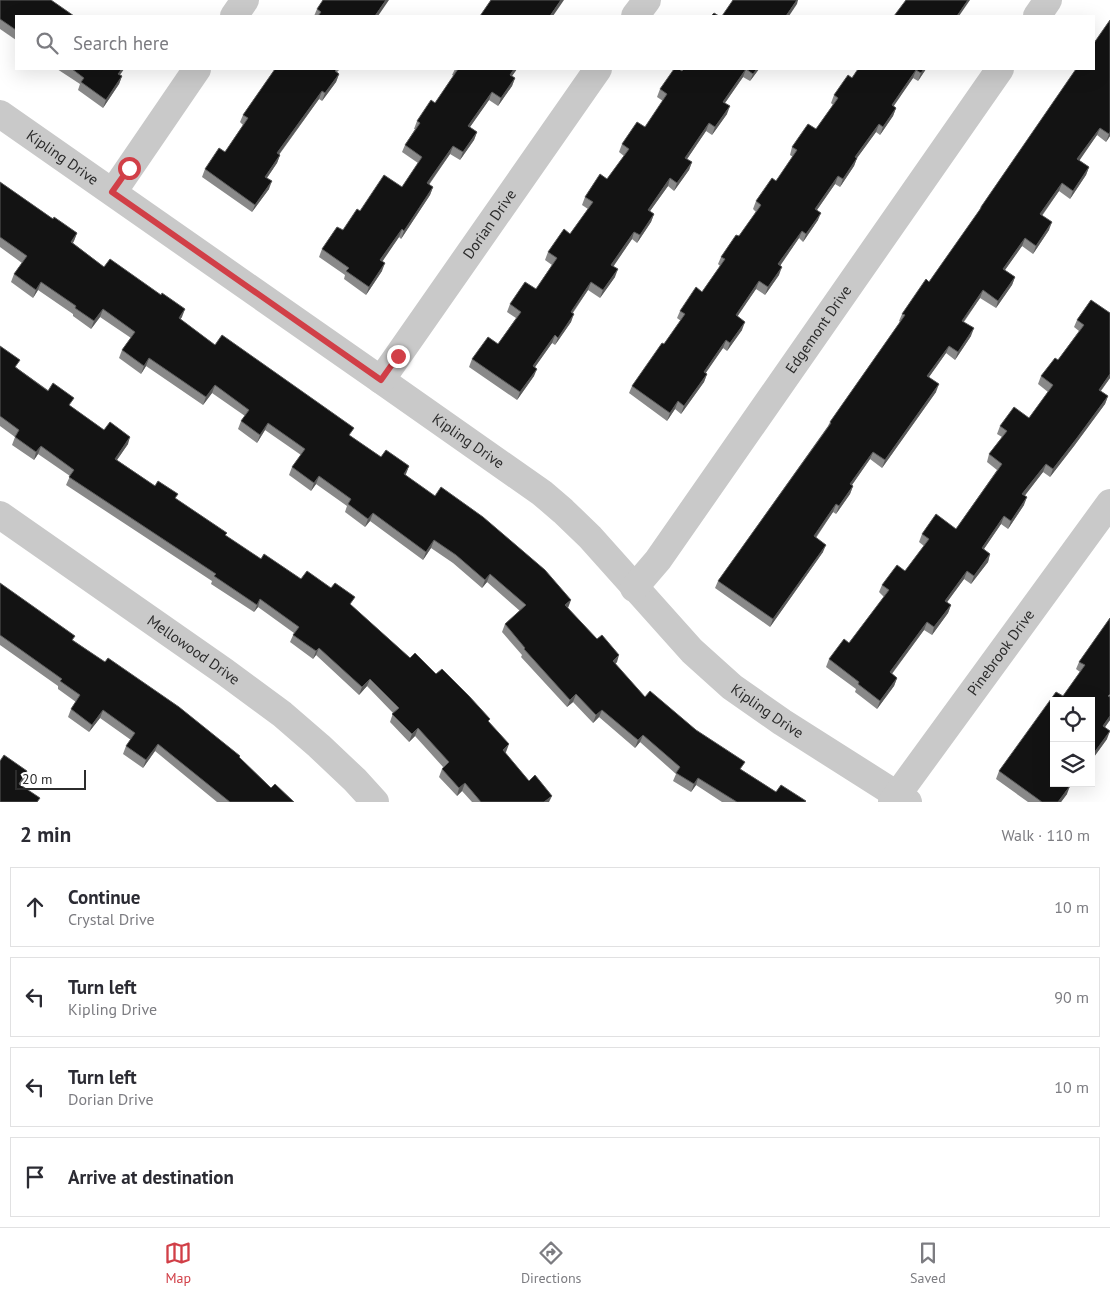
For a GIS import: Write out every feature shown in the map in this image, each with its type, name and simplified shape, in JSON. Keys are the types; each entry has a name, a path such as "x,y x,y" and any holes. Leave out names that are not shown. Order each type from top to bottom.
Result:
{"street":[{"path":"235,15 245,0"},
{"path":"636,15 646,0"},
{"path":"1038,15 1048,0"},
{"path":"112,192 196,70"},
{"name":"Dorian Drive","path":"381,380 597,70"},
{"name":"Edgemont Drive","path":"634,588 664,551 999,70"},
{"name":"Kipling Drive","path":"0,114 542,493 590,537 692,652 732,687 899,800"},
{"name":"Pinebrook Drive","path":"899,800 1110,502"},
{"name":"Mellowood Drive","path":"0,515 217,666 282,714 355,780 375,802"}],"building":[{"path":"0,0 51,0 73,15 15,15 15,29 0,19"},
{"path":"323,0 386,0 376,15 319,15 321,12 317,9"},
{"path":"491,0 561,0 551,15 481,15"},
{"path":"733,0 797,0 787,15 723,15"},
{"path":"906,0 968,0 958,15 895,15"},
{"path":"1110,20 1109,134 1100,128 1077,159 1089,167 1073,191 1062,183 1040,214 1052,222 1036,246 1025,238 1003,269 1015,277 998,301 983,290 962,321 974,328 958,352 949,346 927,376 939,384 885,460 873,452 850,484 853,486 839,506 836,504 814,536 826,545 773,619 718,581 831,423 905,315 902,314 926,279 929,282 1075,70 1095,70 1095,42"},
{"path":"73,70 121,70 118,74 122,76 106,100 81,82 84,78"},
{"path":"274,70 336,70 339,74 325,93 322,91 277,153 280,155 265,177 272,181 255,205 205,169 219,148 225,152 248,118 243,115"},
{"path":"457,70 513,70 510,75 515,78 501,98 492,92 468,126 477,132 463,152 453,146 427,183 433,187 404,231 402,229 380,260 385,263 369,287 346,271 349,268 322,249 337,227 343,230 357,209 360,211 384,175 402,187 422,157 405,145 420,123 417,121 431,100 435,103"},
{"path":"673,70 745,70 723,102 730,106 715,127 709,123 685,158 692,162 677,183 670,178 648,210 654,214 640,235 634,232 611,265 618,269 603,290 591,282 571,312 574,314 558,338 555,335 533,366 537,369 520,392 472,359 488,337 498,344 521,312 510,304 525,282 536,289 557,258 548,252 564,229 570,234 593,202 585,197 600,174 607,179 629,149 622,144 637,122 645,127 667,94 660,89"},
{"path":"747,70 756,70 753,74"},
{"path":"857,70 916,70 892,105 896,108 883,127 879,124 855,157 857,158 843,179 838,176 815,209 821,213 806,234 802,231 778,264 782,267 768,287 759,281 736,315 745,322 730,343 726,340 704,372 707,374 684,406 678,401 670,413 632,386 685,314 680,311 696,287 702,292 725,259 721,257 736,235 739,236 761,205 756,201 772,178 776,181 797,150 792,147 808,124 816,129 838,98 834,95 848,75 852,78"},
{"path":"0,182 53,219 54,217 77,233 71,242 104,267 110,259 161,295 162,293 185,309 179,318 215,345 222,335 354,428 349,435 381,457 386,450 409,466 404,474 435,496 441,487 483,517 545,570 571,600 565,605 597,639 602,635 619,655 613,661 645,697 650,691 696,730 745,762 740,769 776,792 781,785 806,801 737,802 698,778 694,784 676,773 680,767 643,735 638,740 602,710 596,715 576,694 570,700 524,649 505,624 526,605 490,574 485,580 456,555 434,540 426,552 373,513 368,519 348,504 351,499 319,476 314,483 292,467 305,449 268,423 260,435 241,421 249,410 215,385 206,397 149,358 144,366 122,350 135,332 103,309 94,321 41,282 36,290 14,274 27,256 0,237"},
{"path":"1091,300 1110,313 1110,374 1099,390 1108,396 1053,469 1046,464 1022,494 1027,497 1011,521 1004,516 982,548 990,554 974,576 967,571 945,601 951,605 934,627 927,622 890,672 897,678 880,701 829,659 844,639 849,643 889,590 882,585 897,565 905,571 929,539 922,534 936,514 956,529 1002,464 989,454 1007,431 1000,426 1014,407 1029,418 1053,385 1041,376 1055,358 1058,360 1084,325 1077,320"},
{"path":"0,346 20,360 15,367 48,391 53,383 74,398 69,405 104,430 110,422 130,437 115,459 155,486 158,481 178,494 175,498 227,533 225,535 261,559 264,554 301,579 307,571 331,588 335,583 355,597 350,604 410,658 415,653 436,674 442,669 469,696 509,744 503,750 529,781 535,775 552,796 544,802 481,802 465,783 459,788 442,769 449,762 418,728 412,734 392,714 399,708 370,679 362,687 319,648 316,651 293,635 299,627 260,599 257,605 214,576 216,574 69,477 74,470 41,446 36,452 15,437 19,430 0,416"},
{"path":"0,583 75,636 72,640 105,662 108,658 179,707 240,756 271,788 275,784 294,802 230,802 158,744 146,760 126,746 135,733 103,710 92,725 71,709 80,695 60,681 62,679 0,635"},
{"path":"1110,618 1110,694 1108,696 1110,697 1110,716 1103,726 1110,731 1095,752 1095,697 1052,697 1056,692 1063,696 1085,665 1079,662"},
{"path":"1050,700 1050,787 1069,787 1058,802 1042,802 999,771"},
{"path":"4,755 27,771 19,784 40,798 37,802 0,802 0,761"}],"route":[{"path":"129,168 112,192 381,380 398,356"}]}
